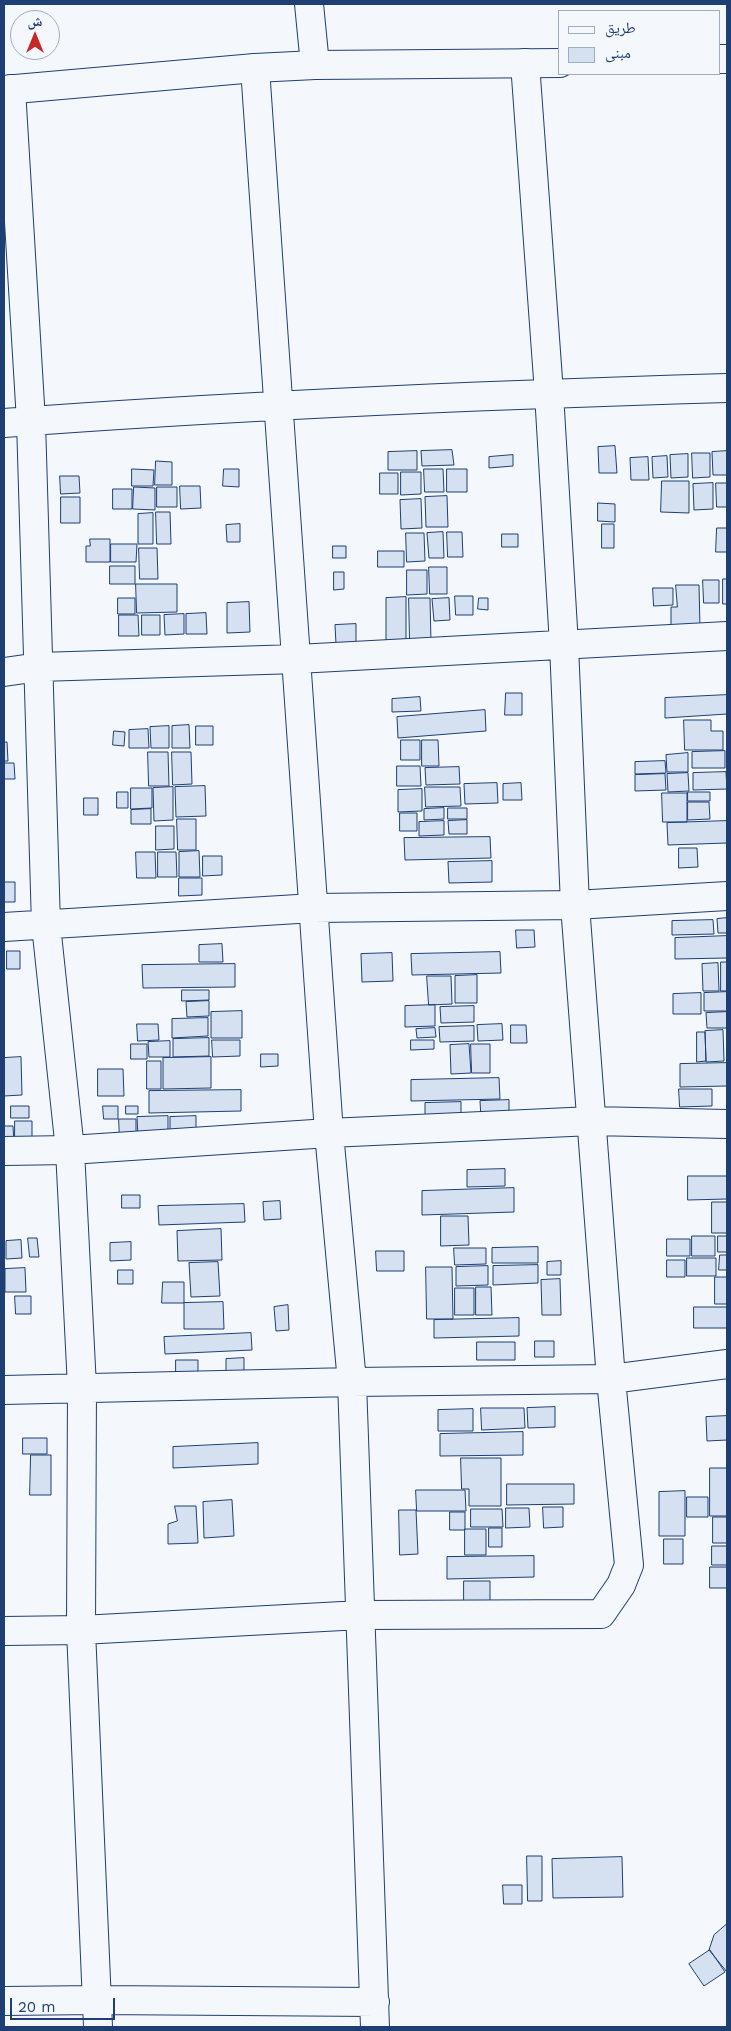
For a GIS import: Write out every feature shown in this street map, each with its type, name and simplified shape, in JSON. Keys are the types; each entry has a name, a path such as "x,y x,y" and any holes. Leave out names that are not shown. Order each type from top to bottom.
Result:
{"main road":[{"path":"309,4 315,65"},
{"path":"4,1631 81,1630 362,1615 601,1614 621,1586 629,1565 611,1379 574,905 564,645 549,393 525,63"},
{"path":"98,2027 81,1630 82,1387 70,1150 46,925 31,421 7,90 255,68 315,65 558,63"},
{"path":"4,2002 97,2000 375,2014 362,1615 352,1382 329,1133 280,405 255,68"},
{"path":"4,423 280,405 549,393 727,388"},
{"path":"4,672 39,667 297,659 727,636"},
{"path":"4,927 314,908 574,905 727,896"},
{"path":"4,1151 70,1150 329,1133 592,1121 727,1124"},
{"path":"4,1390 352,1382 611,1379 727,1364"}],"building":[{"path":"615,446 617,473 599,473 598,447"},
{"path":"452,450 454,465 422,466 421,451"},
{"path":"417,451 417,470 388,470 388,452"},
{"path":"727,451 727,475 713,475 712,452"},
{"path":"692,453 710,453 710,477 693,478"},
{"path":"688,454 688,477 671,478 670,455"},
{"path":"513,455 513,466 489,468 489,457"},
{"path":"667,456 668,477 653,478 652,457"},
{"path":"648,457 649,480 631,480 630,458"},
{"path":"156,461 172,462 172,485 155,485"},
{"path":"132,469 154,470 153,486 132,486"},
{"path":"224,469 239,469 239,487 223,486"},
{"path":"424,469 443,469 444,492 425,492"},
{"path":"447,469 467,469 467,492 447,492"},
{"path":"401,472 421,472 421,494 401,495"},
{"path":"380,473 398,473 398,494 380,494"},
{"path":"60,476 79,476 80,493 61,494"},
{"path":"662,481 689,481 689,513 661,512"},
{"path":"713,483 713,509 694,510 693,484"},
{"path":"716,483 727,483 727,507 717,507"},
{"path":"180,486 200,486 201,508 181,509"},
{"path":"134,487 155,488 155,510 133,509"},
{"path":"157,487 177,487 177,507 157,507"},
{"path":"113,489 132,489 132,509 113,509"},
{"path":"447,496 448,527 426,527 425,497"},
{"path":"61,497 80,497 80,523 61,523"},
{"path":"421,499 422,528 401,529 400,500"},
{"path":"598,503 615,504 615,522 598,521"},
{"path":"156,512 170,512 171,544 157,544"},
{"path":"153,513 153,544 138,544 138,514"},
{"path":"240,524 240,542 227,542 226,525"},
{"path":"602,524 614,524 614,548 602,548"},
{"path":"717,528 727,528 727,552 716,552"},
{"path":"443,532 444,558 429,558 427,533"},
{"path":"447,532 462,532 463,557 448,557"},
{"path":"406,533 424,533 425,561 407,562"},
{"path":"502,534 518,534 518,547 502,547"},
{"path":"90,539 110,539 110,562 86,562 86,546 90,546"},
{"path":"111,544 137,544 136,562 111,562"},
{"path":"333,546 346,546 346,558 333,558"},
{"path":"139,548 157,548 158,579 140,579"},
{"path":"378,551 404,551 404,567 378,567"},
{"path":"110,566 135,566 135,584 110,584"},
{"path":"429,567 447,567 447,594 430,594"},
{"path":"407,570 427,570 427,594 407,595"},
{"path":"334,572 344,572 344,589 334,590"},
{"path":"723,579 727,579 727,604 723,604"},
{"path":"703,580 719,580 719,603 704,603"},
{"path":"136,584 177,584 177,612 137,613"},
{"path":"676,585 699,585 700,628 671,628 671,607 677,607"},
{"path":"653,588 673,588 673,605 654,606"},
{"path":"455,596 473,596 473,615 456,615"},
{"path":"406,597 406,644 386,644 386,598"},
{"path":"118,598 135,598 135,614 118,614"},
{"path":"409,598 430,598 431,643 410,643"},
{"path":"449,598 450,620 434,621 432,599"},
{"path":"479,598 488,598 488,610 478,609"},
{"path":"249,602 250,632 227,633 227,603"},
{"path":"206,613 207,634 186,634 186,614"},
{"path":"184,614 184,634 165,635 164,615"},
{"path":"119,615 138,615 139,636 119,636"},
{"path":"142,615 160,615 160,635 142,635"},
{"path":"356,624 356,643 336,644 335,625"},
{"path":"506,693 522,693 522,715 505,715"},
{"path":"727,695 727,714 665,718 665,698"},
{"path":"420,697 421,711 392,712 392,699"},
{"path":"485,710 486,731 398,738 397,717"},
{"path":"684,720 711,720 711,731 723,731 723,750 685,750"},
{"path":"189,725 190,748 172,748 172,726"},
{"path":"169,726 169,748 151,748 150,727"},
{"path":"196,726 213,726 213,745 196,745"},
{"path":"148,729 149,748 129,748 129,730"},
{"path":"114,731 125,732 124,746 113,745"},
{"path":"401,740 420,740 420,760 401,760"},
{"path":"422,740 438,740 439,766 422,766"},
{"path":"4,742 7,742 8,761 4,761"},
{"path":"725,751 725,768 692,768 692,752"},
{"path":"148,752 168,752 169,786 149,786"},
{"path":"172,752 191,752 192,784 173,785"},
{"path":"688,753 688,772 667,772 666,755"},
{"path":"665,761 666,773 635,774 635,762"},
{"path":"4,763 14,763 15,779 4,779"},
{"path":"397,766 420,766 421,786 397,786"},
{"path":"459,767 460,784 426,785 425,768"},
{"path":"726,772 727,789 693,790 693,773"},
{"path":"688,773 689,791 668,792 667,774"},
{"path":"665,774 666,790 635,791 635,775"},
{"path":"497,783 498,803 465,804 464,784"},
{"path":"521,783 522,800 503,800 503,784"},
{"path":"205,786 206,816 176,817 175,787"},
{"path":"173,787 173,820 154,821 153,788"},
{"path":"425,787 460,787 461,806 426,807"},
{"path":"131,788 152,788 152,808 131,809"},
{"path":"422,789 422,811 398,812 398,790"},
{"path":"117,792 128,792 128,808 117,808"},
{"path":"688,792 710,792 710,801 688,801"},
{"path":"662,793 687,793 687,822 663,822"},
{"path":"84,798 98,798 98,815 84,815"},
{"path":"688,802 709,802 710,819 688,820"},
{"path":"444,808 444,819 424,820 424,809"},
{"path":"448,808 467,808 467,819 448,819"},
{"path":"151,809 151,824 131,824 131,810"},
{"path":"400,813 417,813 417,831 400,831"},
{"path":"177,819 196,819 196,850 178,850"},
{"path":"467,820 467,834 449,834 448,821"},
{"path":"444,821 444,835 419,836 419,822"},
{"path":"727,821 727,843 668,845 667,823"},
{"path":"156,826 174,826 174,849 156,850"},
{"path":"490,837 491,858 405,860 404,838"},
{"path":"679,848 697,848 698,867 679,868"},
{"path":"199,851 200,877 179,877 179,852"},
{"path":"136,852 155,852 156,878 137,878"},
{"path":"158,852 176,852 177,877 158,877"},
{"path":"203,856 222,856 222,875 203,876"},
{"path":"492,861 492,882 449,883 448,862"},
{"path":"179,878 202,878 202,895 179,896"},
{"path":"4,882 15,882 15,902 4,902"},
{"path":"727,918 727,933 718,933 717,919"},
{"path":"713,920 714,934 672,935 672,921"},
{"path":"516,930 534,930 535,947 517,948"},
{"path":"727,936 727,958 675,959 675,938"},
{"path":"222,944 223,962 199,962 199,945"},
{"path":"7,951 20,951 20,969 7,969"},
{"path":"500,952 501,973 412,975 411,954"},
{"path":"392,953 393,981 362,982 361,954"},
{"path":"721,962 727,962 727,991 721,991"},
{"path":"718,963 719,991 703,991 702,964"},
{"path":"235,964 235,987 143,988 142,965"},
{"path":"477,975 477,1003 455,1003 455,976"},
{"path":"427,976 451,976 452,1004 429,1005"},
{"path":"182,990 209,990 209,1000 182,1001"},
{"path":"727,992 727,1011 704,1011 704,993"},
{"path":"701,993 701,1014 673,1014 673,994"},
{"path":"209,1001 209,1016 187,1017 186,1002"},
{"path":"435,1005 435,1026 405,1027 405,1006"},
{"path":"474,1006 474,1022 441,1023 440,1007"},
{"path":"242,1011 242,1038 211,1038 211,1012"},
{"path":"727,1012 727,1028 707,1028 706,1013"},
{"path":"208,1018 208,1036 172,1038 172,1019"},
{"path":"137,1024 158,1024 159,1040 138,1041"},
{"path":"502,1024 503,1040 478,1041 477,1025"},
{"path":"511,1025 526,1025 527,1043 511,1043"},
{"path":"474,1026 474,1041 440,1042 439,1027"},
{"path":"435,1028 436,1037 417,1038 416,1029"},
{"path":"723,1030 724,1061 706,1062 705,1031"},
{"path":"697,1032 705,1032 706,1061 697,1062"},
{"path":"209,1038 209,1056 173,1057 173,1039"},
{"path":"212,1040 240,1040 240,1056 213,1057"},
{"path":"411,1040 434,1040 434,1049 411,1050"},
{"path":"170,1041 170,1057 149,1057 148,1042"},
{"path":"131,1044 147,1044 147,1059 131,1059"},
{"path":"469,1044 471,1073 451,1074 450,1045"},
{"path":"471,1044 490,1044 490,1073 472,1073"},
{"path":"261,1054 278,1054 278,1066 261,1067"},
{"path":"21,1057 22,1095 4,1096 4,1058"},
{"path":"211,1057 211,1088 163,1089 163,1058"},
{"path":"147,1061 161,1061 161,1089 147,1089"},
{"path":"727,1063 727,1086 680,1087 680,1064"},
{"path":"98,1069 123,1069 124,1096 98,1096"},
{"path":"499,1078 500,1099 411,1101 411,1080"},
{"path":"679,1089 712,1089 712,1106 680,1107"},
{"path":"241,1090 241,1111 149,1113 149,1091"},
{"path":"509,1100 509,1118 481,1118 480,1101"},
{"path":"461,1102 461,1119 425,1120 425,1103"},
{"path":"11,1106 29,1106 29,1118 11,1118"},
{"path":"103,1106 118,1106 118,1119 104,1119"},
{"path":"126,1106 138,1106 138,1114 126,1114"},
{"path":"168,1116 168,1137 138,1138 137,1117"},
{"path":"196,1116 196,1136 170,1137 170,1117"},
{"path":"119,1119 136,1119 136,1140 120,1140"},
{"path":"15,1121 32,1121 32,1142 15,1143"},
{"path":"4,1126 13,1126 14,1144 4,1145"},
{"path":"505,1169 505,1186 467,1187 467,1170"},
{"path":"688,1176 727,1176 727,1199 688,1200"},
{"path":"514,1188 514,1212 422,1215 422,1191"},
{"path":"122,1195 140,1195 140,1208 122,1208"},
{"path":"280,1201 281,1219 264,1220 263,1202"},
{"path":"712,1202 727,1202 727,1233 712,1233"},
{"path":"244,1204 245,1222 159,1225 158,1206"},
{"path":"441,1216 468,1216 469,1245 441,1246"},
{"path":"221,1229 222,1260 178,1261 177,1231"},
{"path":"692,1236 715,1236 715,1256 692,1256"},
{"path":"718,1236 727,1236 727,1252 718,1252"},
{"path":"28,1238 37,1238 39,1257 30,1257"},
{"path":"667,1239 690,1239 690,1256 667,1256"},
{"path":"21,1240 22,1258 6,1259 6,1241"},
{"path":"131,1242 131,1260 110,1261 110,1243"},
{"path":"538,1247 538,1263 492,1263 492,1248"},
{"path":"454,1248 486,1248 486,1264 455,1265"},
{"path":"376,1251 404,1251 404,1271 377,1271"},
{"path":"720,1255 727,1255 727,1270 719,1270"},
{"path":"687,1258 716,1258 716,1276 687,1276"},
{"path":"667,1260 685,1260 685,1277 667,1277"},
{"path":"561,1261 561,1275 547,1275 547,1262"},
{"path":"218,1262 220,1296 191,1297 189,1263"},
{"path":"538,1265 538,1283 493,1285 493,1266"},
{"path":"488,1266 488,1285 456,1286 456,1267"},
{"path":"426,1267 452,1267 453,1319 427,1319"},
{"path":"25,1268 26,1292 5,1292 5,1269"},
{"path":"118,1270 133,1270 133,1284 118,1284"},
{"path":"715,1277 727,1277 727,1304 715,1304"},
{"path":"560,1279 561,1315 542,1315 541,1280"},
{"path":"163,1282 184,1282 184,1303 162,1303"},
{"path":"476,1287 491,1287 492,1315 476,1315"},
{"path":"455,1288 474,1288 474,1315 455,1315"},
{"path":"15,1296 31,1296 31,1314 16,1314"},
{"path":"223,1302 224,1329 184,1329 184,1303"},
{"path":"288,1305 289,1330 276,1331 274,1307"},
{"path":"694,1307 727,1307 727,1328 694,1328"},
{"path":"519,1318 519,1336 434,1338 434,1320"},
{"path":"251,1333 252,1350 165,1354 164,1337"},
{"path":"535,1341 554,1341 554,1357 535,1357"},
{"path":"477,1342 515,1342 515,1360 477,1360"},
{"path":"244,1358 244,1374 226,1374 226,1359"},
{"path":"176,1360 198,1360 198,1379 176,1379"},
{"path":"555,1407 555,1427 528,1428 527,1408"},
{"path":"481,1408 524,1408 525,1428 482,1430"},
{"path":"473,1409 473,1431 438,1431 438,1410"},
{"path":"727,1416 727,1440 707,1441 706,1417"},
{"path":"523,1432 523,1455 440,1456 440,1434"},
{"path":"23,1438 47,1438 47,1454 23,1454"},
{"path":"258,1443 258,1464 173,1468 173,1447"},
{"path":"31,1455 51,1455 51,1495 30,1495"},
{"path":"461,1458 501,1458 501,1506 469,1506 469,1489 462,1489"},
{"path":"710,1468 727,1468 727,1516 710,1516"},
{"path":"507,1484 574,1484 574,1504 507,1505"},
{"path":"416,1490 465,1490 466,1511 417,1511"},
{"path":"685,1491 685,1536 659,1536 659,1492"},
{"path":"687,1497 708,1497 708,1517 687,1517"},
{"path":"232,1500 234,1536 204,1538 203,1502"},
{"path":"175,1506 196,1506 198,1543 168,1544 168,1524 177,1521"},
{"path":"543,1507 563,1507 563,1527 544,1528"},
{"path":"506,1508 529,1508 530,1527 506,1528"},
{"path":"471,1509 502,1509 503,1527 471,1527"},
{"path":"399,1510 416,1510 418,1554 400,1555"},
{"path":"450,1512 465,1512 465,1530 450,1530"},
{"path":"713,1517 727,1517 727,1543 713,1543"},
{"path":"489,1528 502,1528 502,1547 489,1547"},
{"path":"465,1529 486,1529 486,1555 465,1555"},
{"path":"664,1539 683,1539 683,1564 664,1564"},
{"path":"712,1546 727,1546 727,1565 712,1565"},
{"path":"534,1556 534,1577 447,1579 447,1557"},
{"path":"710,1567 727,1567 727,1588 710,1588"},
{"path":"464,1581 490,1581 490,1604 464,1604"},
{"path":"527,1856 542,1856 542,1901 528,1901"},
{"path":"622,1857 623,1897 553,1898 552,1859"},
{"path":"503,1885 522,1885 522,1904 504,1904"},
{"path":"727,1924 727,1972 709,1950 714,1935"},
{"path":"710,1950 725,1972 704,1986 689,1964"}]}
